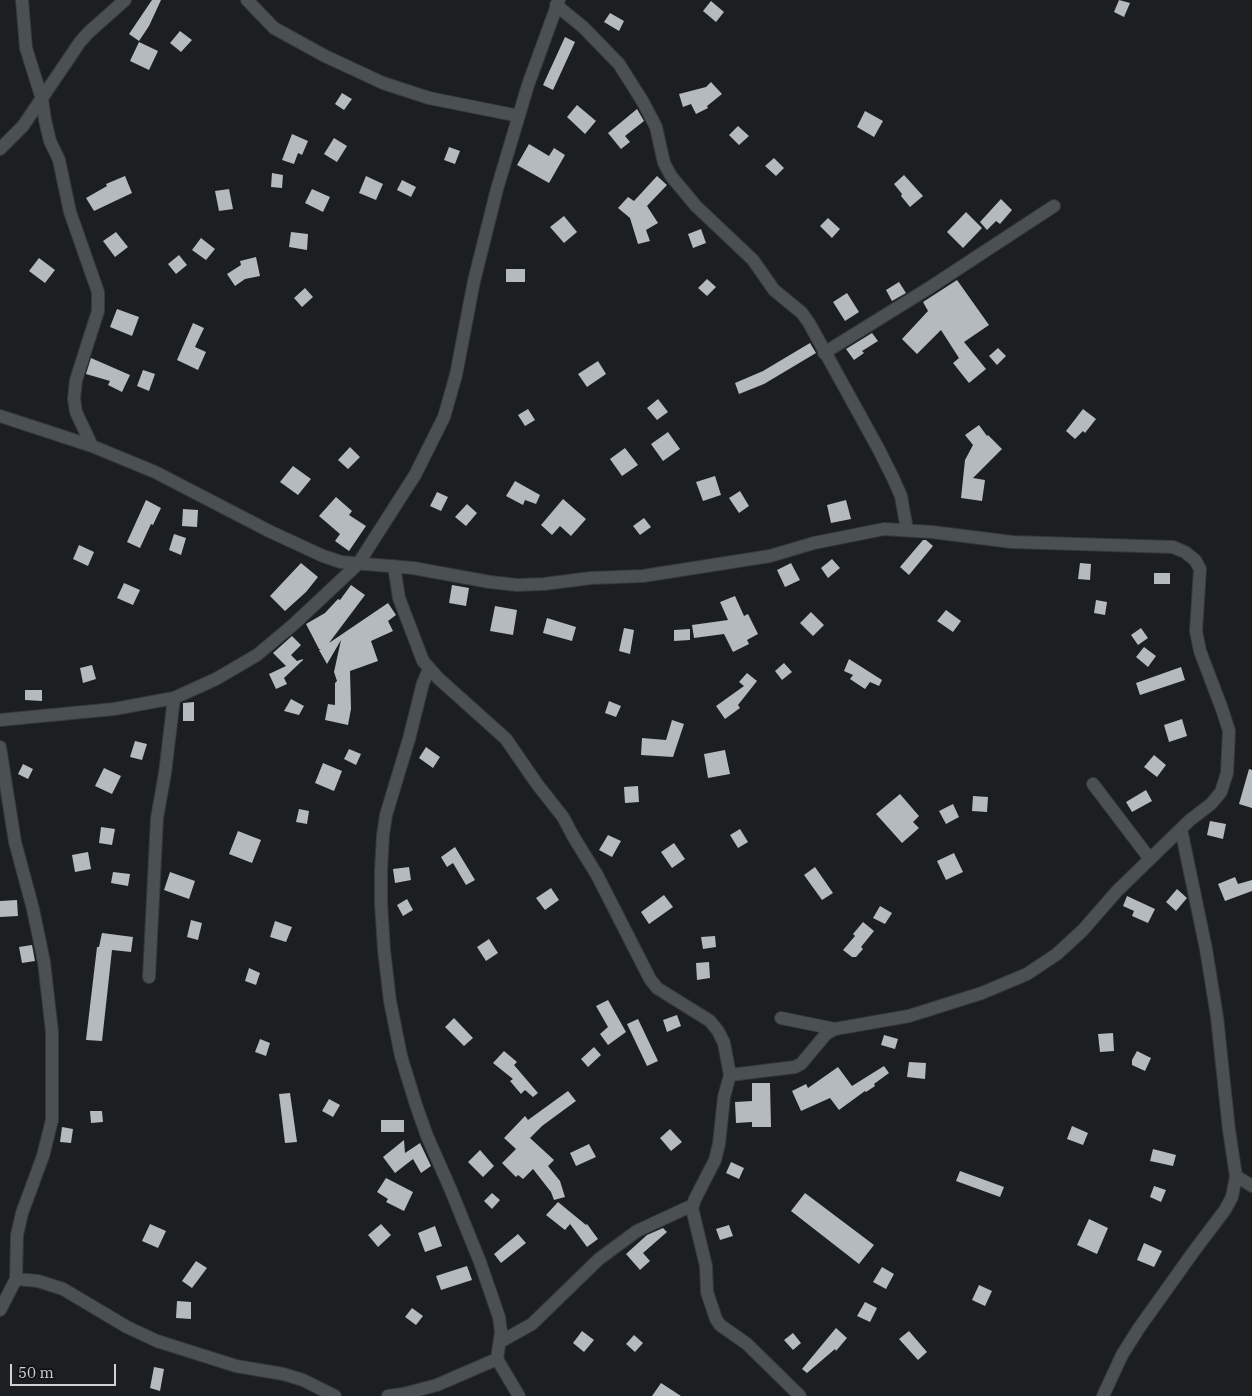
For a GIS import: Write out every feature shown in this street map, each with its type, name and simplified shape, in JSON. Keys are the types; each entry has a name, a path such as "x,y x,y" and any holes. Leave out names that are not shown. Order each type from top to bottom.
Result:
{"street":[{"path":"22,0 26,48 42,100 50,141 59,160 70,212 98,292 98,311 76,380 74,399 76,412 92,446"},
{"path":"0,149 23,126 80,42 125,0"},
{"path":"247,0 274,28 325,56 384,82 429,98 519,116"},
{"path":"0,720 114,709 174,698 216,679 257,656 358,564 415,476 444,417 456,375 474,281 492,208 519,116 558,2 619,64 656,127 664,163 671,176 696,206 752,260 774,290 802,313 809,323 893,478 901,496 907,530"},
{"path":"824,353 929,288 1054,206"},
{"path":"0,416 92,446 155,472 269,531 323,556 341,562 422,569 490,582 516,585 544,584 591,578 643,576 770,556 814,543 884,529 1012,542 1173,547 1185,552 1195,560 1200,569 1196,631 1200,651 1229,731 1228,773 1221,792 1211,804 1181,828 1117,891 1083,930 1056,954 1027,974 982,993 909,1016 835,1029 826,1034 801,1064 795,1067 730,1075"},
{"path":"394,566 399,598 418,651 429,669 506,739 537,784 564,817 573,836 597,875 650,979 658,988 710,1021 724,1043 730,1075 724,1097 719,1144 715,1160 693,1205 693,1218 706,1266 707,1292 716,1319 720,1325 748,1344 800,1396"},
{"path":"429,669 423,683 409,739 386,815 380,870 384,950 390,1001 401,1056 426,1136 450,1188 480,1262 499,1317 501,1332 497,1360 519,1396"},
{"path":"149,977 158,818 174,698"},
{"path":"0,747 14,842 33,909 44,962 52,1032 52,1120 43,1156 22,1213 17,1235 16,1279 0,1310"},
{"path":"1093,784 1150,859"},
{"path":"1103,1396 1122,1355 1138,1328 1226,1210 1232,1197 1236,1176 1217,1017 1206,949 1181,828"},
{"path":"781,1018 835,1029"},
{"path":"1236,1176 1252,1186"},
{"path":"500,1342 532,1324 599,1259 637,1231 693,1205"},
{"path":"16,1279 38,1281 63,1289 127,1327 156,1341 236,1366 283,1374 304,1380 335,1396"},
{"path":"388,1396 437,1385 497,1360"}],"building":[{"path":"152,0 161,0 149,26 139,41 129,34"},
{"path":"1119,0 1130,3 1124,17 1114,12"},
{"path":"711,1 724,12 716,22 703,11"},
{"path":"610,13 624,21 619,31 604,22"},
{"path":"180,31 192,40 181,52 170,43"},
{"path":"565,37 575,42 553,90 543,85"},
{"path":"139,42 158,51 149,70 130,61"},
{"path":"711,82 722,94 707,106 708,108 696,114 691,104 683,107 679,94 706,87"},
{"path":"342,93 352,99 344,110 335,104"},
{"path":"577,105 596,121 585,134 567,117"},
{"path":"637,109 644,121 625,136 630,142 621,149 608,133"},
{"path":"865,111 883,121 874,137 857,127"},
{"path":"738,126 749,136 739,145 729,135"},
{"path":"292,134 308,141 302,155 298,153 294,164 282,160"},
{"path":"334,138 347,146 337,162 324,154"},
{"path":"529,144 549,156 554,148 565,155 549,183 517,165"},
{"path":"449,147 460,151 455,164 444,160"},
{"path":"774,158 784,168 776,176 765,166"},
{"path":"272,173 283,175 282,188 271,187"},
{"path":"904,175 923,196 910,207 894,184"},
{"path":"125,176 132,193 94,211 86,198 107,186 106,184"},
{"path":"366,176 383,184 376,200 359,193"},
{"path":"657,176 667,185 647,206 658,223 646,230 650,241 638,244 630,218 618,208 628,197 634,201"},
{"path":"402,180 416,187 411,197 397,190"},
{"path":"229,189 233,209 219,211 215,191"},
{"path":"312,189 330,197 323,212 305,203"},
{"path":"1001,199 1012,210 1000,224 996,221 987,230 980,222"},
{"path":"966,212 982,228 963,248 947,232"},
{"path":"564,216 577,232 564,243 550,227"},
{"path":"828,218 840,229 832,238 820,226"},
{"path":"701,229 706,243 693,248 688,234"},
{"path":"116,232 128,247 115,257 103,241"},
{"path":"291,232 308,234 307,250 289,247"},
{"path":"201,238 215,249 206,260 192,250"},
{"path":"179,255 187,265 176,274 168,264"},
{"path":"256,257 260,276 245,279 235,286 227,274 241,265 240,261"},
{"path":"39,258 55,270 45,283 29,271"},
{"path":"506,269 525,269 525,282 506,282"},
{"path":"707,279 716,287 707,296 698,288"},
{"path":"957,280 989,325 964,342 986,369 969,383 953,363 959,358 941,330 917,354 902,339 928,311 923,302"},
{"path":"899,282 906,293 892,301 886,290"},
{"path":"305,288 313,297 302,307 294,298"},
{"path":"847,293 859,312 845,321 833,302"},
{"path":"117,309 139,317 132,336 110,327"},
{"path":"193,323 204,328 195,347 206,352 198,370 177,360"},
{"path":"872,333 878,341 862,351 864,353 854,360 846,349"},
{"path":"810,343 816,353 764,384 739,394 735,383 763,371"},
{"path":"998,348 1006,356 997,365 989,356"},
{"path":"91,358 130,375 122,392 108,385 110,381 86,374"},
{"path":"598,361 606,374 587,387 578,374"},
{"path":"143,370 155,374 149,391 137,386"},
{"path":"658,399 668,412 657,420 647,408"},
{"path":"528,409 535,420 525,426 518,415"},
{"path":"1083,409 1096,419 1085,433 1083,431 1075,439 1066,431"},
{"path":"979,425 987,436 1002,449 973,478 985,480 982,501 961,498 965,460 973,445 965,435"},
{"path":"668,432 680,449 663,461 651,444"},
{"path":"350,447 360,457 348,469 338,460"},
{"path":"625,448 638,465 622,476 610,459"},
{"path":"293,466 311,479 298,495 280,482"},
{"path":"715,476 721,495 703,501 696,482"},
{"path":"515,481 540,495 536,504 525,500 523,505 506,496"},
{"path":"740,491 749,506 739,513 729,498"},
{"path":"437,492 448,497 441,511 430,506"},
{"path":"336,497 352,511 349,515 366,526 349,551 335,541 340,534 319,516"},
{"path":"563,499 586,519 571,536 560,526 552,535 541,525"},
{"path":"146,500 161,508 140,548 127,542"},
{"path":"846,500 851,519 831,523 827,505"},
{"path":"467,504 477,513 466,526 455,517"},
{"path":"183,509 198,510 197,527 182,526"},
{"path":"644,518 651,527 640,535 633,526"},
{"path":"174,534 186,538 181,555 169,550"},
{"path":"923,540 926,540 933,546 909,575 900,567"},
{"path":"79,545 94,552 88,566 73,559"},
{"path":"832,559 840,568 828,578 821,568"},
{"path":"301,563 318,577 306,592 285,611 270,596"},
{"path":"791,563 800,580 785,587 777,570"},
{"path":"1080,563 1091,564 1090,580 1078,579"},
{"path":"1154,573 1170,573 1170,584 1154,584"},
{"path":"124,583 140,590 133,605 117,598"},
{"path":"351,585 365,595 329,643 388,603 396,615 388,621 393,631 371,641 378,661 350,671 351,709 348,725 325,720 328,704 335,705 335,683 337,681 334,672 341,640 327,664 319,650 321,649 319,649 306,624 325,613 338,599 340,600"},
{"path":"452,585 469,588 466,606 449,603"},
{"path":"735,596 744,616 748,614 758,634 747,640 749,644 733,652 724,634 694,638 692,625 728,620 720,602"},
{"path":"1096,600 1107,602 1105,615 1094,613"},
{"path":"495,606 517,610 513,635 490,631"},
{"path":"946,610 961,621 953,632 937,621"},
{"path":"811,612 824,625 813,636 800,623"},
{"path":"547,618 576,627 572,641 543,633"},
{"path":"624,628 634,630 630,654 619,651"},
{"path":"1141,628 1148,638 1138,645 1131,635"},
{"path":"690,629 690,640 674,641 674,630"},
{"path":"292,636 301,645 291,655 297,661 303,660 284,678 287,684 276,689 269,674 286,666 273,653"},
{"path":"1144,647 1156,656 1148,667 1136,657"},
{"path":"849,659 882,680 879,686 870,682 865,689 850,679 853,675 844,671"},
{"path":"784,663 792,672 782,680 775,671"},
{"path":"92,665 96,679 83,683 80,668"},
{"path":"1181,667 1185,680 1140,695 1136,683"},
{"path":"747,673 757,681 738,705 740,708 725,719 716,706 744,686 739,682"},
{"path":"25,690 42,690 42,701 25,700"},
{"path":"291,699 304,706 299,715 284,711"},
{"path":"609,701 621,706 616,717 605,713"},
{"path":"194,702 194,721 183,721 183,703"},
{"path":"1182,719 1187,736 1169,742 1164,725"},
{"path":"672,720 684,724 673,757 641,755 642,738 666,740"},
{"path":"135,741 147,744 142,760 130,757"},
{"path":"426,747 440,757 433,768 419,758"},
{"path":"349,749 361,754 356,765 344,759"},
{"path":"725,750 730,774 708,778 704,754"},
{"path":"1154,755 1166,765 1157,777 1144,767"},
{"path":"323,763 342,771 334,791 315,783"},
{"path":"23,764 33,769 28,779 18,774"},
{"path":"104,768 121,776 112,794 95,786"},
{"path":"1249,769 1252,770 1252,808 1239,804"},
{"path":"638,786 639,802 625,803 624,787"},
{"path":"1146,790 1152,801 1132,812 1126,802"},
{"path":"900,794 919,816 913,822 919,828 902,843 876,814"},
{"path":"973,796 988,797 987,812 972,811"},
{"path":"953,804 959,817 946,824 939,811"},
{"path":"299,809 309,811 307,824 296,822"},
{"path":"1210,821 1226,824 1223,839 1207,835"},
{"path":"101,827 115,829 112,845 99,843"},
{"path":"740,829 748,842 738,848 730,835"},
{"path":"238,831 261,840 252,863 229,854"},
{"path":"608,835 621,841 612,857 599,850"},
{"path":"674,843 685,859 672,868 661,852"},
{"path":"455,847 475,880 466,885 453,863 447,867 441,857"},
{"path":"88,852 91,869 75,872 72,855"},
{"path":"954,853 963,872 946,880 937,861"},
{"path":"409,867 411,880 395,883 393,869"},
{"path":"815,867 833,893 822,900 804,875"},
{"path":"113,872 130,874 128,886 111,883"},
{"path":"170,872 195,881 189,899 164,890"},
{"path":"1235,877 1238,884 1252,880 1252,891 1225,901 1218,884"},
{"path":"551,888 559,900 545,910 536,898"},
{"path":"1177,889 1187,898 1176,911 1166,902"},
{"path":"664,895 673,907 649,924 641,912"},
{"path":"1127,896 1155,909 1148,923 1132,916 1134,911 1123,906"},
{"path":"407,899 413,910 403,916 397,905"},
{"path":"17,900 18,916 0,917 0,901"},
{"path":"880,906 892,913 885,924 873,918"},
{"path":"191,920 202,923 198,940 187,937"},
{"path":"275,921 292,927 286,942 270,937"},
{"path":"863,922 874,931 861,947 863,949 856,957 852,957 843,950 855,936 853,934"},
{"path":"102,933 133,937 131,952 112,950 102,1041 86,1040 97,947 99,947"},
{"path":"715,936 716,947 703,949 701,937"},
{"path":"489,939 498,953 486,961 477,947"},
{"path":"32,945 35,961 22,963 19,947"},
{"path":"709,962 710,978 697,980 696,963"},
{"path":"249,968 260,973 256,985 245,981"},
{"path":"608,1000 626,1032 608,1045 600,1034 608,1027 596,1006"},
{"path":"677,1015 681,1026 667,1032 663,1020"},
{"path":"454,1018 473,1038 464,1046 445,1027"},
{"path":"638,1019 658,1061 647,1066 627,1024"},
{"path":"1113,1033 1114,1051 1100,1052 1098,1034"},
{"path":"884,1035 898,1039 895,1049 881,1045"},
{"path":"260,1039 270,1043 266,1056 255,1052"},
{"path":"594,1047 601,1055 588,1067 581,1059"},
{"path":"504,1051 517,1062 514,1065 538,1093 533,1097 525,1090 521,1094 510,1081 513,1079 493,1063"},
{"path":"1137,1051 1151,1058 1145,1071 1132,1065 1132,1060"},
{"path":"909,1062 926,1063 925,1079 907,1077"},
{"path":"884,1066 889,1073 874,1084 875,1086 839,1110 830,1098 801,1111 792,1091 806,1084 808,1088 838,1067 852,1086"},
{"path":"752,1083 770,1083 771,1127 752,1127 752,1122 736,1123 735,1102 752,1101"},
{"path":"568,1091 576,1101 542,1126 530,1138 554,1160 548,1166 560,1181 565,1197 554,1200 551,1192 533,1169 523,1179 518,1175 516,1177 502,1163 516,1149 504,1138 525,1116 528,1120"},
{"path":"290,1093 297,1142 285,1143 279,1094"},
{"path":"329,1099 340,1105 333,1117 322,1111"},
{"path":"90,1111 102,1111 103,1122 91,1123"},
{"path":"381,1120 404,1120 404,1132 381,1132"},
{"path":"1072,1126 1088,1133 1083,1145 1067,1139"},
{"path":"62,1127 73,1129 71,1143 60,1142"},
{"path":"670,1129 682,1142 671,1151 660,1138"},
{"path":"404,1140 405,1153 420,1143 431,1166 421,1173 413,1159 395,1173 383,1157"},
{"path":"589,1144 596,1157 576,1166 570,1153"},
{"path":"1153,1149 1176,1155 1173,1166 1150,1161"},
{"path":"480,1150 494,1166 483,1177 468,1162"},
{"path":"731,1162 744,1168 739,1179 726,1173"},
{"path":"960,1171 1004,1187 1000,1197 956,1181"},
{"path":"386,1178 413,1192 404,1211 386,1202 388,1199 377,1192"},
{"path":"1154,1186 1166,1190 1161,1202 1150,1197"},
{"path":"492,1193 500,1200 492,1209 484,1201"},
{"path":"805,1193 874,1245 859,1264 791,1211"},
{"path":"558,1202 587,1224 598,1239 587,1247 570,1224 565,1230 546,1215"},
{"path":"1089,1219 1108,1228 1097,1254 1077,1245"},
{"path":"150,1224 166,1231 158,1248 142,1241"},
{"path":"381,1224 391,1235 378,1247 368,1235"},
{"path":"729,1225 733,1236 720,1240 716,1229"},
{"path":"435,1226 442,1246 425,1252 418,1233"},
{"path":"663,1228 667,1232 643,1253 650,1261 640,1270 626,1254 647,1235"},
{"path":"518,1234 526,1243 501,1263 494,1254"},
{"path":"1144,1243 1162,1251 1154,1267 1137,1260"},
{"path":"196,1261 207,1268 192,1288 182,1281"},
{"path":"467,1266 472,1280 441,1290 436,1276"},
{"path":"882,1267 894,1274 886,1289 873,1282"},
{"path":"979,1285 992,1291 985,1306 972,1300"},
{"path":"177,1301 191,1302 191,1319 176,1318"},
{"path":"865,1302 877,1308 870,1322 857,1316"},
{"path":"412,1308 423,1316 416,1325 405,1317"},
{"path":"836,1328 847,1338 836,1351 835,1349 807,1373 802,1369"},
{"path":"582,1331 594,1340 584,1352 573,1343"},
{"path":"909,1331 927,1352 918,1360 899,1339"},
{"path":"793,1333 801,1343 793,1350 784,1340"},
{"path":"634,1335 643,1343 635,1352 626,1344"},
{"path":"154,1367 164,1369 160,1391 150,1388"},
{"path":"661,1383 681,1396 652,1396"}]}
